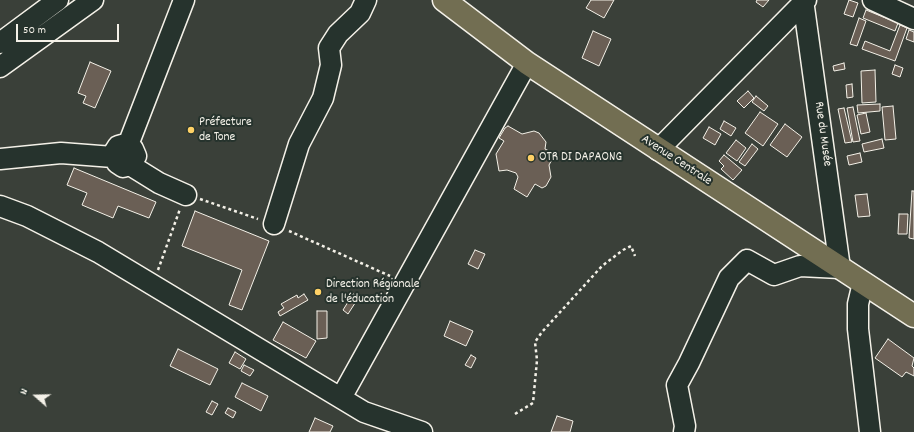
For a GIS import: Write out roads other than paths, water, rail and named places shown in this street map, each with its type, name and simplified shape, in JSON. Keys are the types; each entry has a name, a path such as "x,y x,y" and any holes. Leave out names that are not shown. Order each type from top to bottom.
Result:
{"main road":[{"name":"Avenue Centrale","path":"444,0 527,63 914,316"}],"street":[{"path":"0,42 58,0"},
{"path":"0,67 93,0"},
{"path":"124,156 184,0"},
{"path":"274,224 299,144 322,98 331,65 329,48 338,34 360,13 366,0"},
{"path":"873,0 914,19"},
{"path":"658,150 804,1"},
{"name":"Rue du Musée","path":"804,1 840,268"},
{"path":"341,398 527,63"},
{"path":"0,159 61,152 124,156 159,184 186,195"},
{"path":"0,206 27,216 51,228 153,284 228,331 364,412 422,432"},
{"path":"684,432 685,426 677,385 729,278 747,260 774,275 800,266 840,268"},
{"path":"863,283 858,304 858,329 870,432"}],"place":[{"name":"Préfecture de Tone","path":"191,130"},
{"name":"OTR DI DAPAONG","path":"531,158"},
{"name":"Direction Régionale de l'éducation","path":"318,292"}]}
